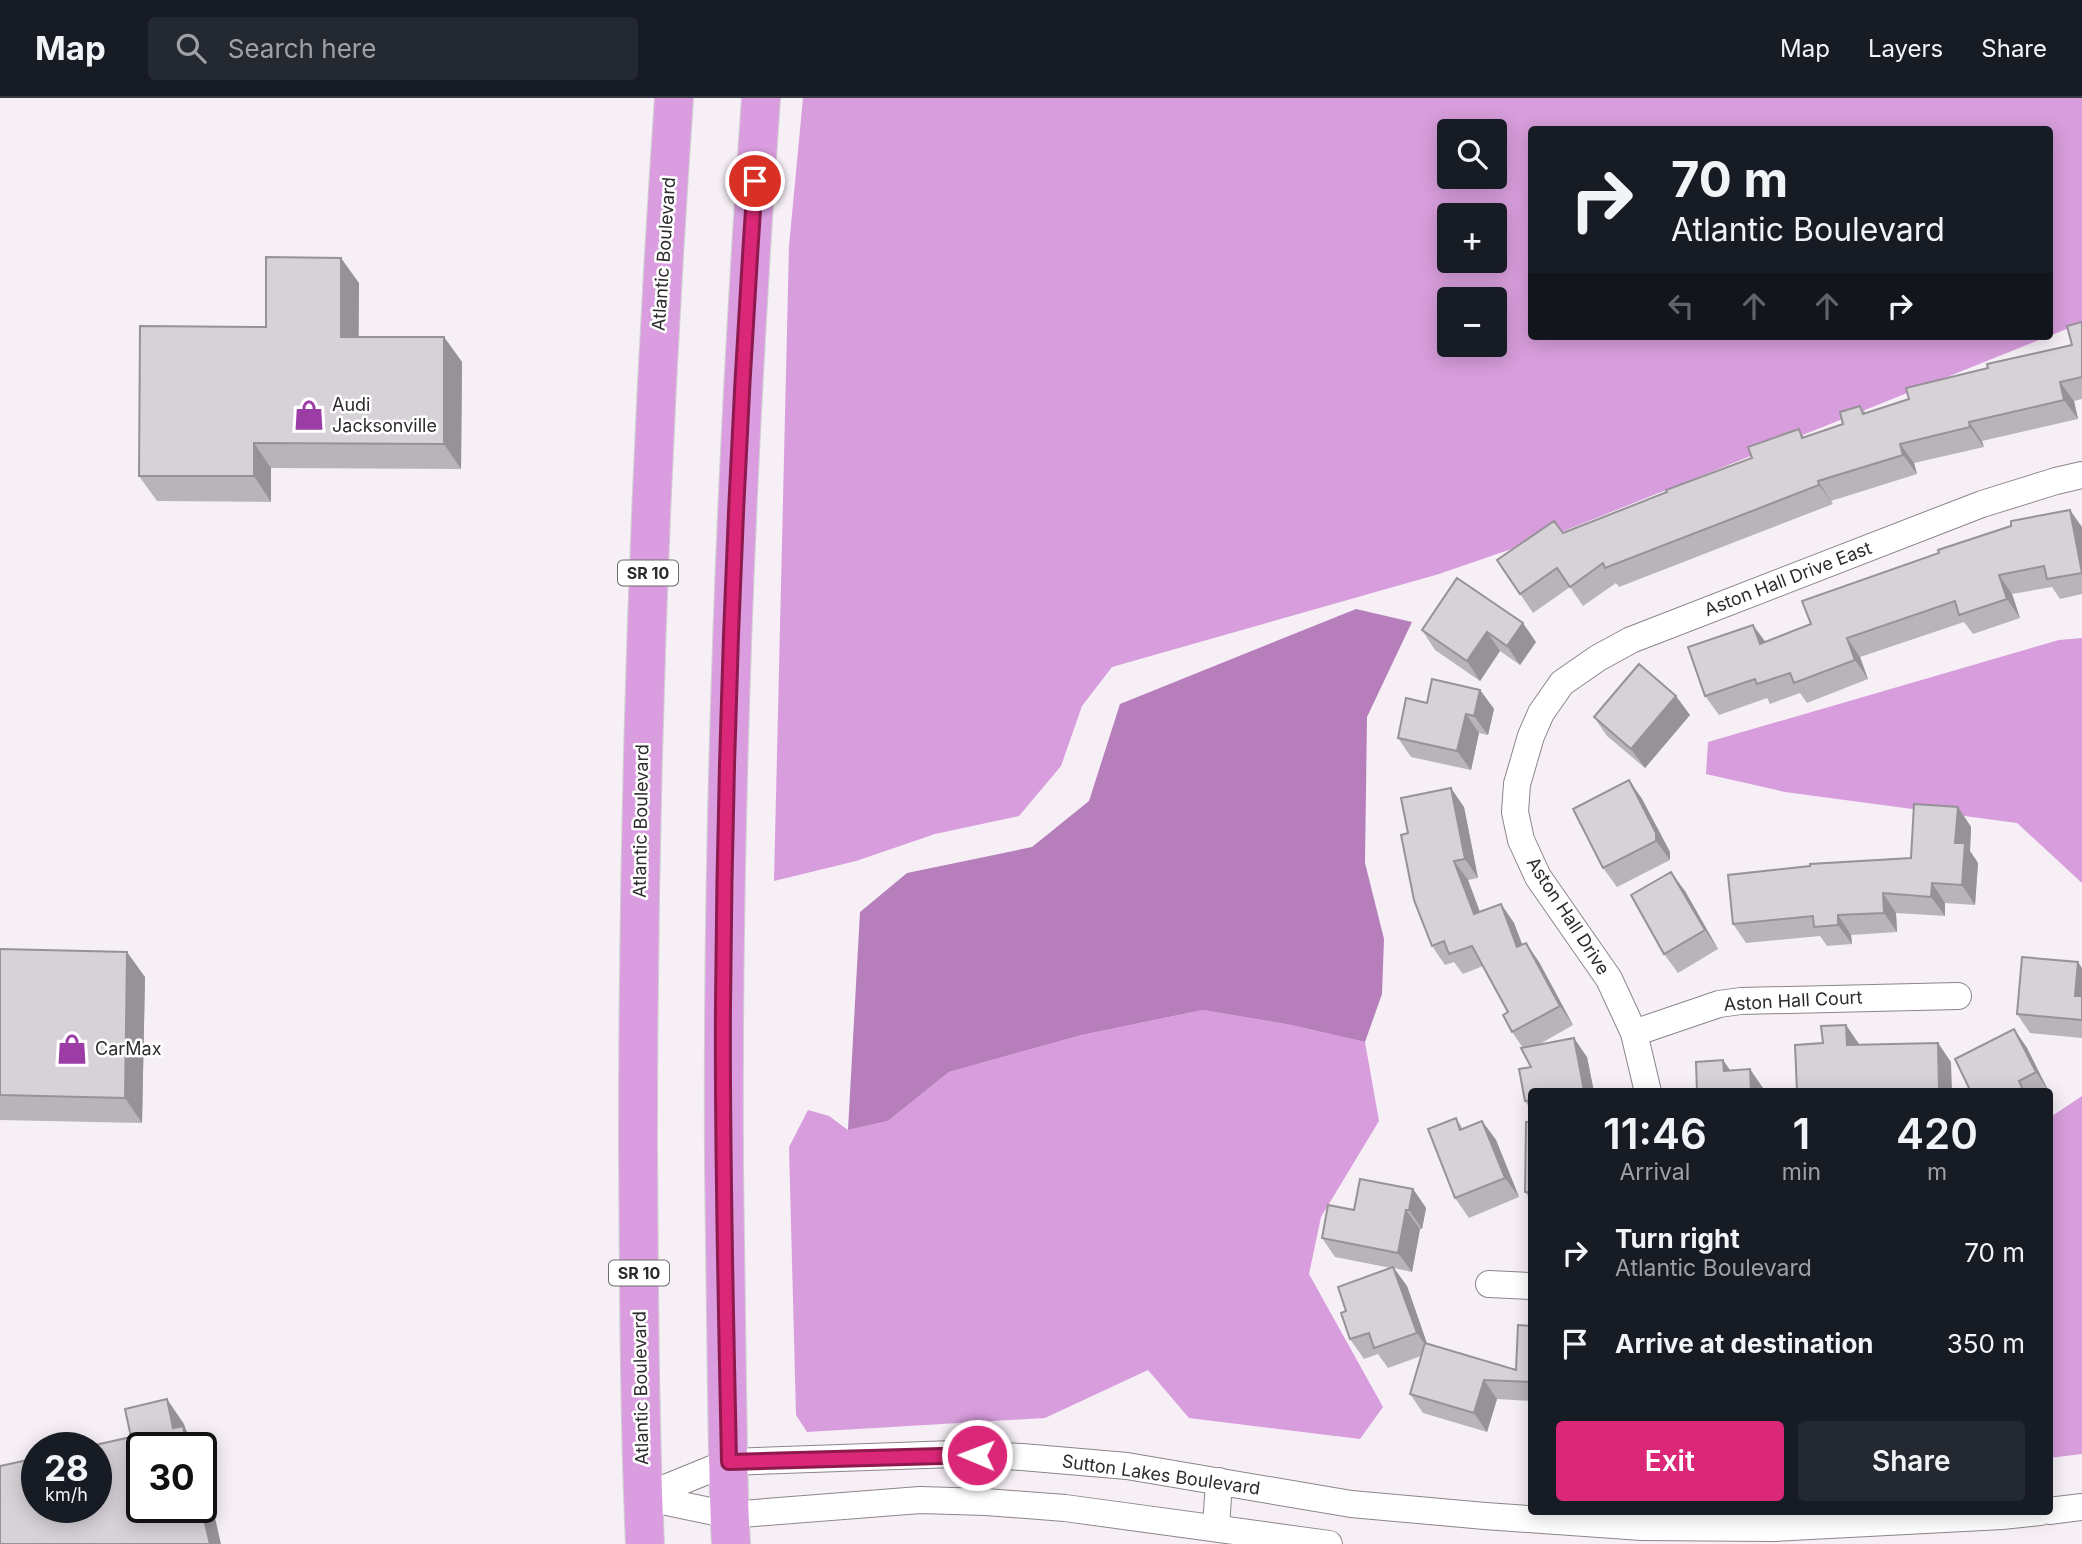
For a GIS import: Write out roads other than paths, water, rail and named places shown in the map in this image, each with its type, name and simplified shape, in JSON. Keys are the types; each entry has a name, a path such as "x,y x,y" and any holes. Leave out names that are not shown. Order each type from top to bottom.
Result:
{"highway":[{"name":"Atlantic Boulevard","path":"645,1544 639,1219 640,823 659,323 674,98"},
{"path":"730,1529 723,1017 727,792 744,346 761,98"}],"street":[{"name":"Aston Hall Drive East","path":"1531,736 1541,713 1562,683 1598,658 1631,640 1982,504 2082,475"},
{"name":"Aston Hall Drive","path":"1531,736 1517,784 1515,812 1521,841 1538,877 1609,979 1634,1033 1647,1088"},
{"name":"Aston Hall Court","path":"1634,1033 1719,1004 1741,1000 1958,996"},
{"path":"1489,1284 1528,1286"},
{"name":"Sutton Lakes Boulevard","path":"643,1497 729,1462 954,1454 1127,1466 1350,1504 1643,1528 1773,1528 2007,1515"},
{"path":"1216,1528 1219,1481"},
{"path":"643,1497 730,1529 920,1500 1065,1508 1329,1544"},
{"path":"2053,1511 2082,1507"}],"place":[{"name":"Audi Jacksonville","path":"309,415"},
{"name":"CarMax","path":"72,1049"}]}
